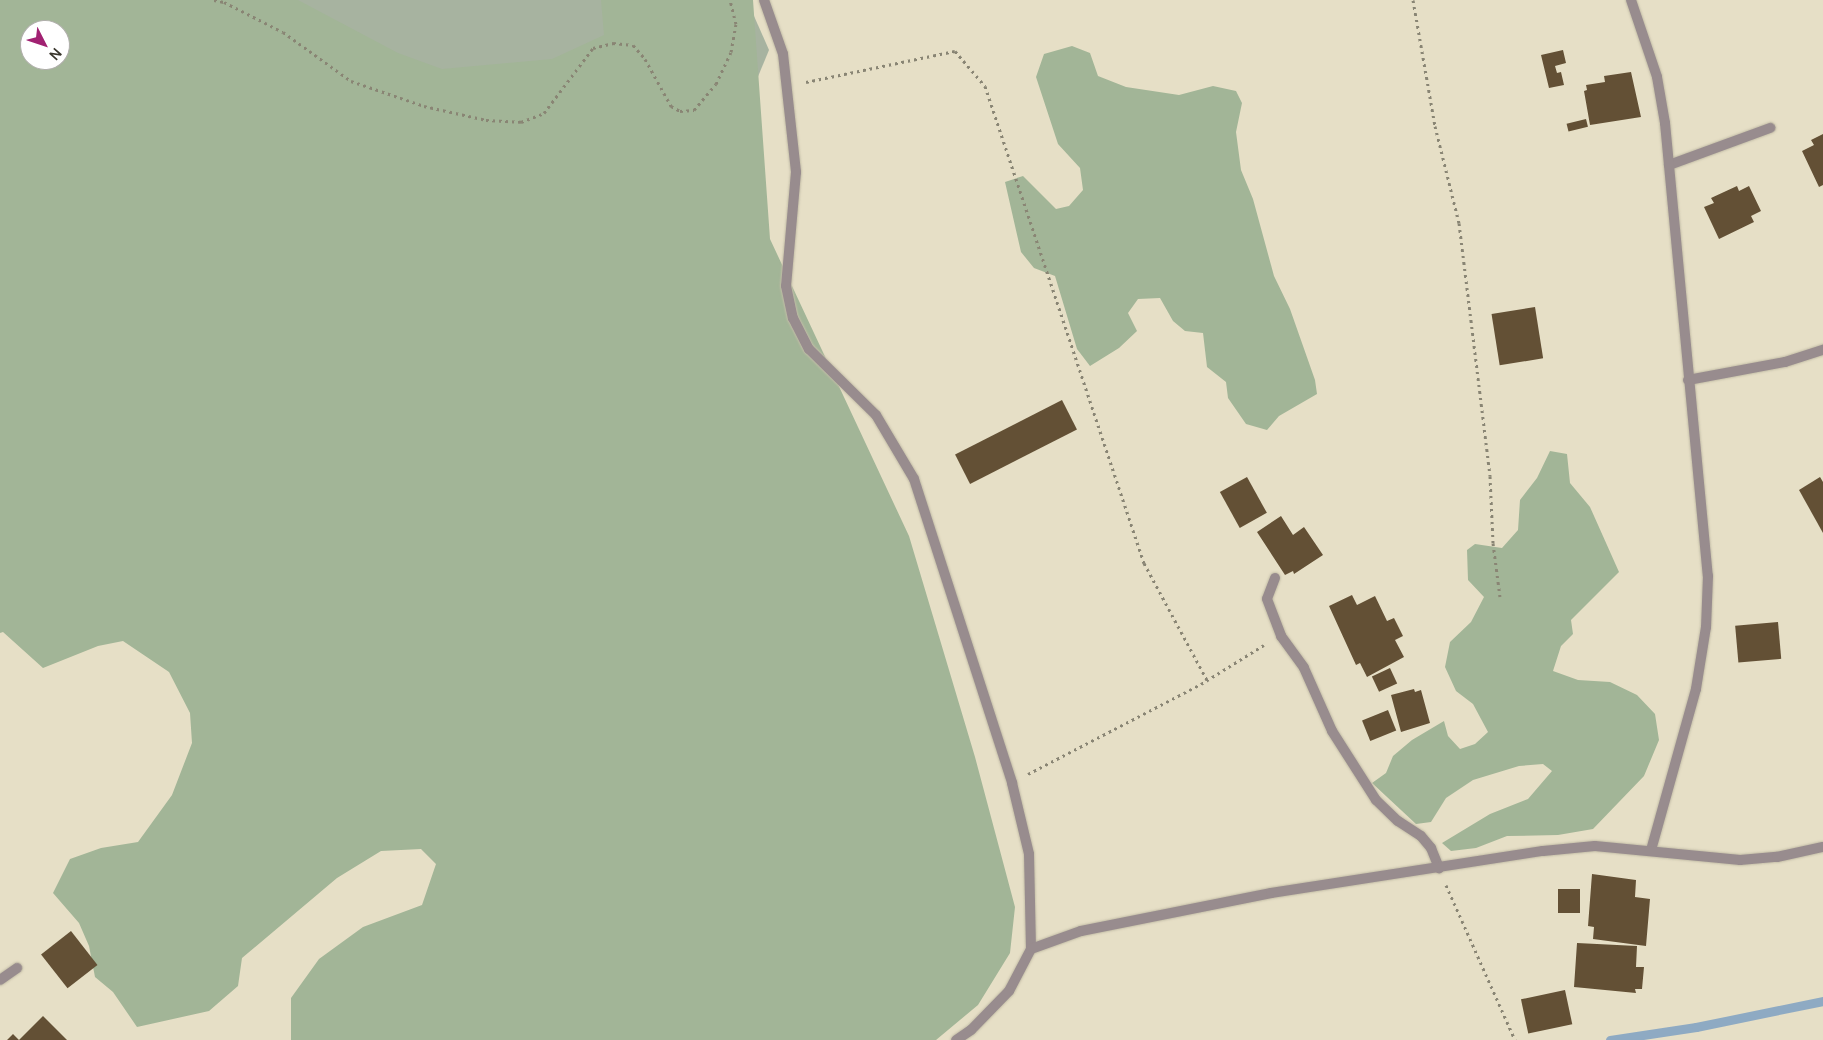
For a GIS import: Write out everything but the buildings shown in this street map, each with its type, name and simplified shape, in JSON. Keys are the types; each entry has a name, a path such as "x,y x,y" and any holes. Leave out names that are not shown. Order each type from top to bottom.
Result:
{"street":[{"path":"764,0 783,54 785,87 796,172 786,286 793,318 809,349 876,415 914,479 1012,783 1029,854 1031,949 1009,991 972,1030 956,1040"},
{"path":"1631,0 1657,77 1669,165 1708,576 1706,627 1683,747 1651,850"},
{"path":"1669,165 1770,128"},
{"path":"1688,380 1785,362 1823,350"},
{"path":"1275,578 1268,600 1281,636 1304,668 1332,731 1376,800 1398,822 1420,836 1432,848 1438,868"},
{"path":"1031,949 1081,931 1233,901 1438,868 1595,846 1651,850 1698,858 1740,860 1777,857 1823,847"},
{"path":"0,980 17,968"}],"path":[{"path":"214,0 224,2 283,32 351,81 424,106 486,120 521,122 544,113 592,48 614,43 632,46 646,59 671,106 680,111 694,110 716,84 731,52 736,24 730,0"},
{"path":"1413,0 1436,126 1459,223 1490,476 1493,543 1500,597"},
{"path":"785,87 955,51 985,86 1144,563 1207,680"},
{"path":"1012,783 1207,680 1281,636"},
{"path":"1438,868 1516,1040"}],"green space":[{"path":"0,0 298,0 398,53 442,69 552,59 604,35 601,0 753,0 770,239 909,536 975,757 1015,907 1010,953 978,1005 936,1040 291,1040 291,998 319,959 363,927 422,905 436,864 421,849 381,851 337,878 242,958 238,986 209,1011 137,1027 113,992 95,977 89,946 79,923 53,893 70,859 101,848 138,842 172,795 192,743 190,713 169,672 123,641 98,646 43,668 3,632 0,633"},
{"path":"260,0 747,0 769,50 743,113 532,119"},
{"path":"1072,46 1090,53 1098,76 1126,87 1179,95 1213,86 1236,91 1242,103 1236,132 1241,170 1253,199 1274,276 1290,309 1315,380 1317,394 1279,416 1267,430 1246,424 1228,398 1226,382 1207,367 1203,333 1185,331 1173,321 1160,298 1138,299 1128,313 1137,331 1119,348 1090,366 1077,349 1055,276 1034,268 1021,252 1005,182 1023,176 1056,209 1069,206 1083,190 1080,168 1058,144 1036,77 1044,54"},
{"path":"1550,451 1567,454 1570,483 1590,507 1619,572 1571,620 1573,634 1561,646 1553,671 1578,680 1610,682 1637,695 1655,714 1659,740 1644,776 1593,829 1558,835 1507,836 1476,848 1451,851 1442,843 1490,814 1528,799 1552,771 1543,764 1519,766 1473,780 1446,798 1431,822 1416,824 1372,783 1386,773 1393,756 1412,740 1444,721 1448,736 1460,749 1475,744 1488,732 1473,704 1456,691 1445,667 1450,642 1471,622 1484,597 1468,580 1467,550 1475,544 1502,548 1518,530 1520,500 1537,478"}],"waterway":[{"path":"1610,1040 1696,1027 1823,1001"}]}
